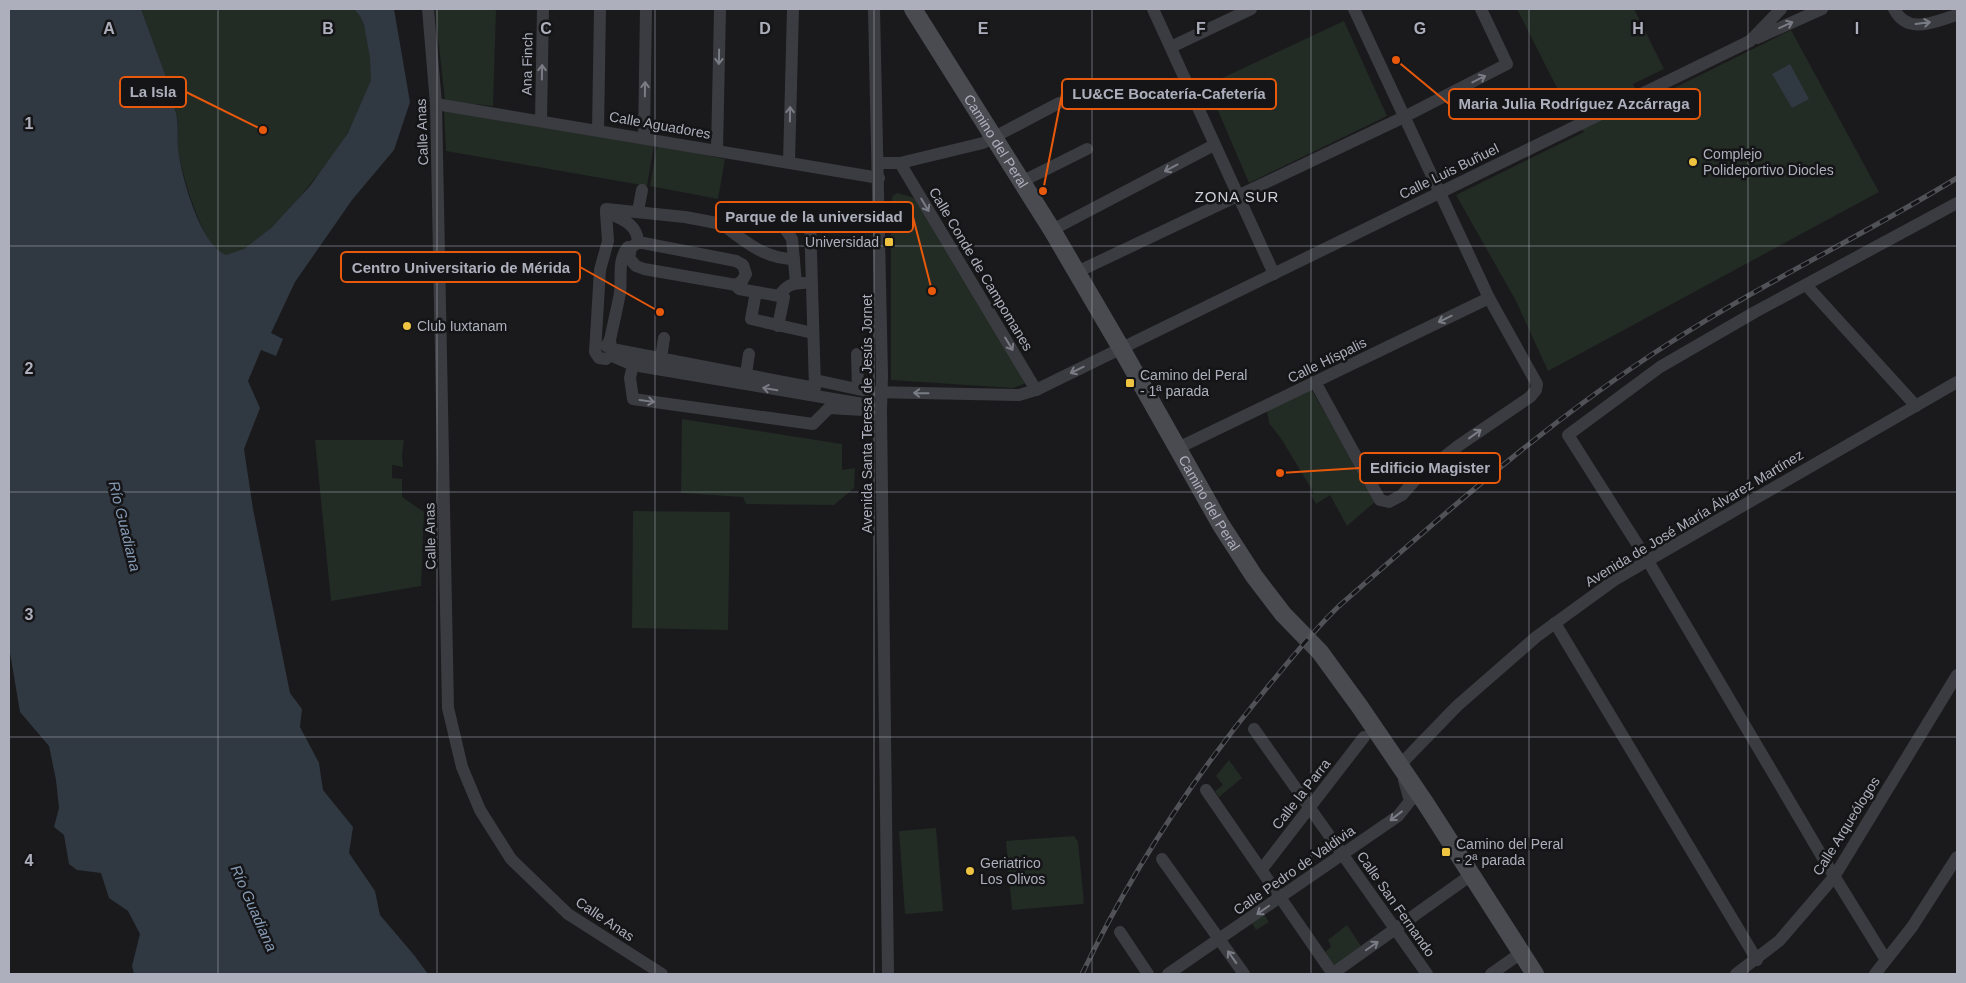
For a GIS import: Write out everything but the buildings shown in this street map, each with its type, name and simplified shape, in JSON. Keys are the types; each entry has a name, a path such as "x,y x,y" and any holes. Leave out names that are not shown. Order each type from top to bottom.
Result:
{"street":[{"name":"Calle Anas","path":"428,9 436,104 448,708 462,767 480,810 511,859 568,914 662,974"},
{"name":"Ana Finch","path":"540,121 543,9"},
{"path":"598,130 600,9"},
{"path":"644,138 646,9"},
{"path":"717,150 720,9"},
{"path":"789,162 793,9"},
{"name":"Avenida Santa Teresa de Jesús Jornet","path":"874,9 879,178 886,820 885,971"},
{"name":"Camino del Peral","path":"915,9 1052,230 1221,525 1254,576 1283,614 1311,642 1330,665 1535,974"},
{"path":"1153,9 1274,274"},
{"path":"1171,47 1251,9"},
{"path":"1315,382 1380,500 1389,502 1396,499 1416,479 1458,446 1530,397 1536,390 1537,384 1489,298 1354,9"},
{"path":"1076,272 1404,116 1507,64 1481,9"},
{"name":"Calle Luis Buñuel","path":"814,380 871,392 1019,395 1036,390 1750,41 1781,9"},
{"path":"1750,41 1822,9"},
{"path":"1894,9 1897,15 1919,26 1957,15"},
{"path":"878,163 900,163 983,143 1059,103"},
{"name":"Calle Aguadores","path":"436,104 879,178"},
{"path":"1052,230 1214,145"},
{"path":"1021,182 1087,149"},
{"name":"Calle Conde de Campomanes","path":"900,163 1036,390"},
{"path":"638,211 642,190"},
{"path":"1886,960 1834,877 1648,561 1568,435 1660,367 1806,284 1957,203"},
{"path":"606,212 606,209 638,211 722,224 756,250 794,259"},
{"path":"606,212 628,222 635,228 636,243 629,253 632,263 640,268 736,285 739,289 784,297 778,326"},
{"path":"606,212 608,241 600,270 596,352 599,358 609,349"},
{"path":"722,224 739,215 765,218 784,227 792,239 796,283"},
{"path":"609,349 815,388 816,281 810,219"},
{"path":"732,260 735,246 740,238"},
{"path":"736,285 742,281 746,274 743,265 732,260 636,243 625,251 619,280 620,291 609,349 612,356 631,371 870,405 881,411"},
{"path":"620,291 630,276 640,268"},
{"path":"778,296 786,286 816,281"},
{"path":"1806,284 1916,406"},
{"path":"756,292 751,319 778,326 817,327"},
{"name":"Calle Híspalis","path":"1178,448 1489,298"},
{"path":"661,358 664,338"},
{"path":"746,374 749,354"},
{"path":"857,354 858,390"},
{"path":"631,371 632,399 813,424 829,408 881,411"},
{"name":"Avenida de José María Álvarez Martínez","path":"1402,771 1457,706 1536,637 1616,579 1957,382"},
{"path":"820,398 825,406 823,413"},
{"path":"1555,623 1757,960"},
{"name":"Calle Arqueólogos","path":"1736,974 1757,960 1779,941 1834,877 1957,675"},
{"name":"Calle San Fernando","path":"1254,729 1427,974"},
{"name":"Calle la Parra","path":"1262,869 1364,737"},
{"name":"Calle Pedro de Valdivia","path":"1168,974 1220,940 1405,809 1410,802 1409,794 1403,782 1402,771"},
{"path":"1206,790 1333,974 1471,875"},
{"path":"1875,974 1912,927 1957,857"},
{"path":"1162,860 1244,974"},
{"path":"1120,932 1148,974"},
{"path":"1491,974 1521,953"}],"shaded area":[{"path":"141,9 354,9 360,15 363,22 372,73 369,86 348,132 338,148 291,207 254,243 238,253 225,255 217,250 201,225 194,208 178,150 178,122 176,113 159,94 165,89 168,82"},
{"path":"435,9 496,9 493,106 445,101"},
{"name":"Complejo Polideportivo Diocles","path":"1517,9 1634,9 1664,69 1633,84 1642,104 1791,30 1879,192 1548,371 1516,301 1456,195 1584,132 1556,86"},
{"path":"1344,21 1387,116 1249,183 1207,85"},
{"path":"444,110 654,144 647,186 446,151"},
{"path":"657,145 725,159 718,199 650,186"},
{"path":"898,193 915,198 1029,382 1013,388 891,380 891,202 893,195"},
{"path":"1311,389 1376,501 1347,526 1330,495 1316,504 1311,495 1314,493 1282,440 1269,423 1267,411"},
{"path":"682,419 842,444 842,470 855,468 854,488 834,505 746,504 743,497 681,493"},
{"path":"315,440 404,440 403,467 392,465 392,478 402,479 402,497 424,512 421,586 331,601"},
{"path":"633,511 730,512 728,630 632,628"},
{"path":"1229,760 1242,778 1219,797 1215,791 1223,785 1216,776"},
{"path":"936,828 943,911 905,914 899,831"},
{"path":"1074,836 1078,842 1084,903 1012,910 1006,841"},
{"path":"1264,914 1269,922 1256,930 1252,923"},
{"path":"1347,925 1361,946 1334,965 1325,952 1331,947 1328,940"}],"water":[{"name":"Río Guadiana","path":"9,9 141,9 168,82 167,87 159,94 173,107 176,113 180,160 193,208 208,238 226,255 244,249 271,228 310,186 348,133 371,80 370,58 364,25 354,9 394,9 410,102 394,150 352,200 295,282 271,333 283,339 276,356 261,350 248,381 260,408 244,449 253,509 290,693 302,709 300,727 319,763 323,790 353,827 349,853 375,891 380,915 428,974 134,974 132,966 140,934 128,911 109,898 101,873 77,870 69,864 64,835 54,827 59,808 49,746 20,712 9,647"},
{"path":"1790,64 1809,99 1792,108 1772,74"}],"railway":[{"path":"1082,974 1121,899 1165,826 1189,791 1239,722 1310,636 1339,606 1498,469 1624,373 1703,322 1957,178"}],"place":[{"name":"Maria Julia Rodríguez Azcárraga","path":"1396,60"},
{"name":"La Isla","path":"263,130"},
{"name":"Complejo Polideportivo Diocles","path":"1693,162"},
{"name":"LU&CE Bocatería-Cafetería","path":"1043,191"},
{"name":"Universidad","path":"889,242"},
{"name":"Parque de la universidad","path":"932,291"},
{"name":"Centro Universitario de Mérida","path":"660,312"},
{"name":"Club Iuxtanam","path":"407,326"},
{"name":"Camino del Peral - 1ª parada","path":"1130,383"},
{"name":"Edificio Magister","path":"1280,473"},
{"name":"Camino del Peral - 2ª parada","path":"1446,852"},
{"name":"Geriatrico Los Olivos","path":"970,871"}],"district":[{"name":"ZONA SUR","path":"1237,196"}]}
